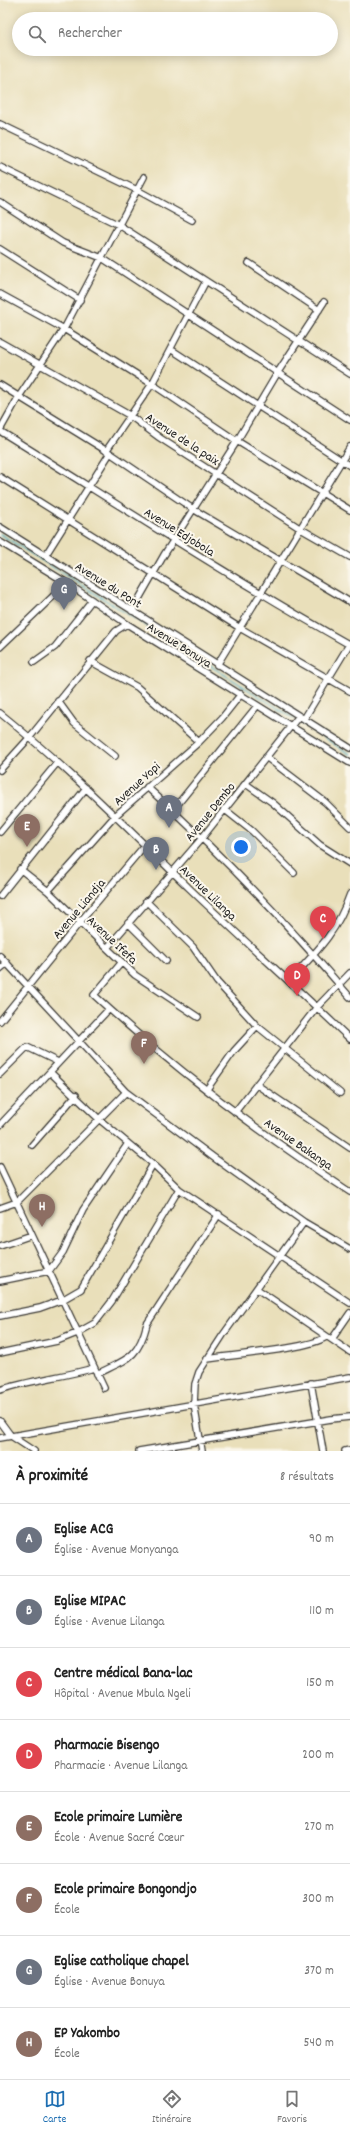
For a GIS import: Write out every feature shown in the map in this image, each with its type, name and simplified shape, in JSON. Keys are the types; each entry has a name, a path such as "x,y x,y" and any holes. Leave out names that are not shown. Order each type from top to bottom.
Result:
{"street":[{"path":"0,124 137,190 192,220"},
{"path":"0,166 119,225 350,374"},
{"path":"0,430 18,398 41,366 64,329 144,177"},
{"path":"0,202 63,243 102,258 350,420"},
{"path":"0,249 80,300"},
{"path":"249,263 319,310"},
{"path":"45,556 90,487 129,415 152,384 172,350 206,281"},
{"path":"0,294 64,329 152,384 237,441 350,510"},
{"path":"132,611 173,541 237,441 278,372 324,302"},
{"name":"Avenue de la paix","path":"0,342 129,415 160,438 301,529 350,557"},
{"path":"172,350 350,466"},
{"path":"0,385 18,398 108,452 193,509 282,560 350,602"},
{"name":"Avenue Edjobola","path":"0,430 173,541 261,594 350,644"},
{"path":"217,665 350,447"},
{"path":"0,477 240,628 350,691"},
{"name":"Avenue du Pont","path":"0,527 217,665 297,720 350,748"},
{"name":"Avenue Bonuya","path":"0,542 67,583 127,624 241,694 257,706 297,720 350,763"},
{"path":"0,647 67,583"},
{"path":"34,662 55,646 92,600"},
{"path":"0,770 30,737 58,700 116,631 127,624"},
{"name":"Avenue Dembo","path":"107,948 146,901 202,838 224,809 246,784 329,678 350,644"},
{"path":"90,661 137,687 199,742"},
{"name":"Avenue Yopi","path":"48,891 115,816 199,742 222,718 241,694"},
{"path":"58,700 74,723 114,756"},
{"path":"173,810 257,706"},
{"name":"Avenue Lilanga","path":"0,713 30,737 86,788 350,1039"},
{"path":"266,757 325,802 350,827"},
{"path":"0,832 58,763"},
{"path":"246,784 273,803 320,845 350,864"},
{"path":"147,787 202,838 314,954 350,997"},
{"path":"0,896 86,788"},
{"path":"224,809 252,831 294,873"},
{"name":"Avenue Liandja","path":"0,1021 80,922 145,845"},
{"name":"Avenue Ifefa","path":"20,869 48,891 135,975 198,1017"},
{"path":"289,981 333,931 350,894"},
{"path":"146,901 193,946 217,982 258,1026 285,1050 340,1093"},
{"path":"128,923 166,961"},
{"path":"0,956 79,1039 126,1092 213,1158 304,1222 350,1249"},
{"name":"Avenue Bakanga","path":"122,962 94,995 235,1112 350,1192"},
{"path":"0,969 7,963"},
{"path":"235,1112 317,1008 350,973"},
{"path":"0,1125 79,1039 109,1009"},
{"path":"207,1089 234,1051 258,1026"},
{"path":"0,1074 27,1047 58,1062"},
{"path":"50,1072 76,1095 100,1120 127,1144 153,1164 179,1189 219,1214 350,1304"},
{"path":"257,1085 350,1148"},
{"path":"0,1208 17,1202 100,1120 126,1092"},
{"path":"32,1145 76,1095"},
{"path":"0,1281 49,1271 63,1252 83,1210 127,1144"},
{"path":"0,1316 40,1308 62,1300 81,1289 153,1164"},
{"path":"1,1170 104,1388"},
{"path":"0,1353 57,1341 77,1333 95,1322 103,1314 179,1189"},
{"path":"97,1374 132,1356 136,1352 143,1342 147,1324 219,1214"},
{"path":"202,1451 194,1404 196,1384 207,1359 304,1222"},
{"path":"0,1246 32,1235"},
{"path":"257,1289 350,1352"},
{"path":"207,1359 295,1346 329,1338 350,1313"},
{"path":"0,1390 26,1382 70,1375 94,1368"},
{"path":"0,1438 350,1377"},
{"path":"311,1383 323,1451"},
{"path":"139,1451 350,1417"},
{"path":"0,1421 11,1436 34,1451"},
{"path":"345,1451 350,1450"}],"waterway":[{"path":"0,534 295,719"},
{"path":"298,721 350,754"}],"place":[{"name":"Eglise catholique chapel","path":"64,610"},
{"name":"Eglise ACG","path":"169,828"},
{"name":"Ecole primaire Lumière","path":"27,847"},
{"name":"Eglise MIPAC","path":"156,870"},
{"name":"Centre médical Bana-lac","path":"323,939"},
{"name":"Pharmacie Bisengo","path":"297,996"},
{"name":"Ecole primaire Bongondjo","path":"144,1064"},
{"name":"EP Yakombo","path":"42,1227"}]}
